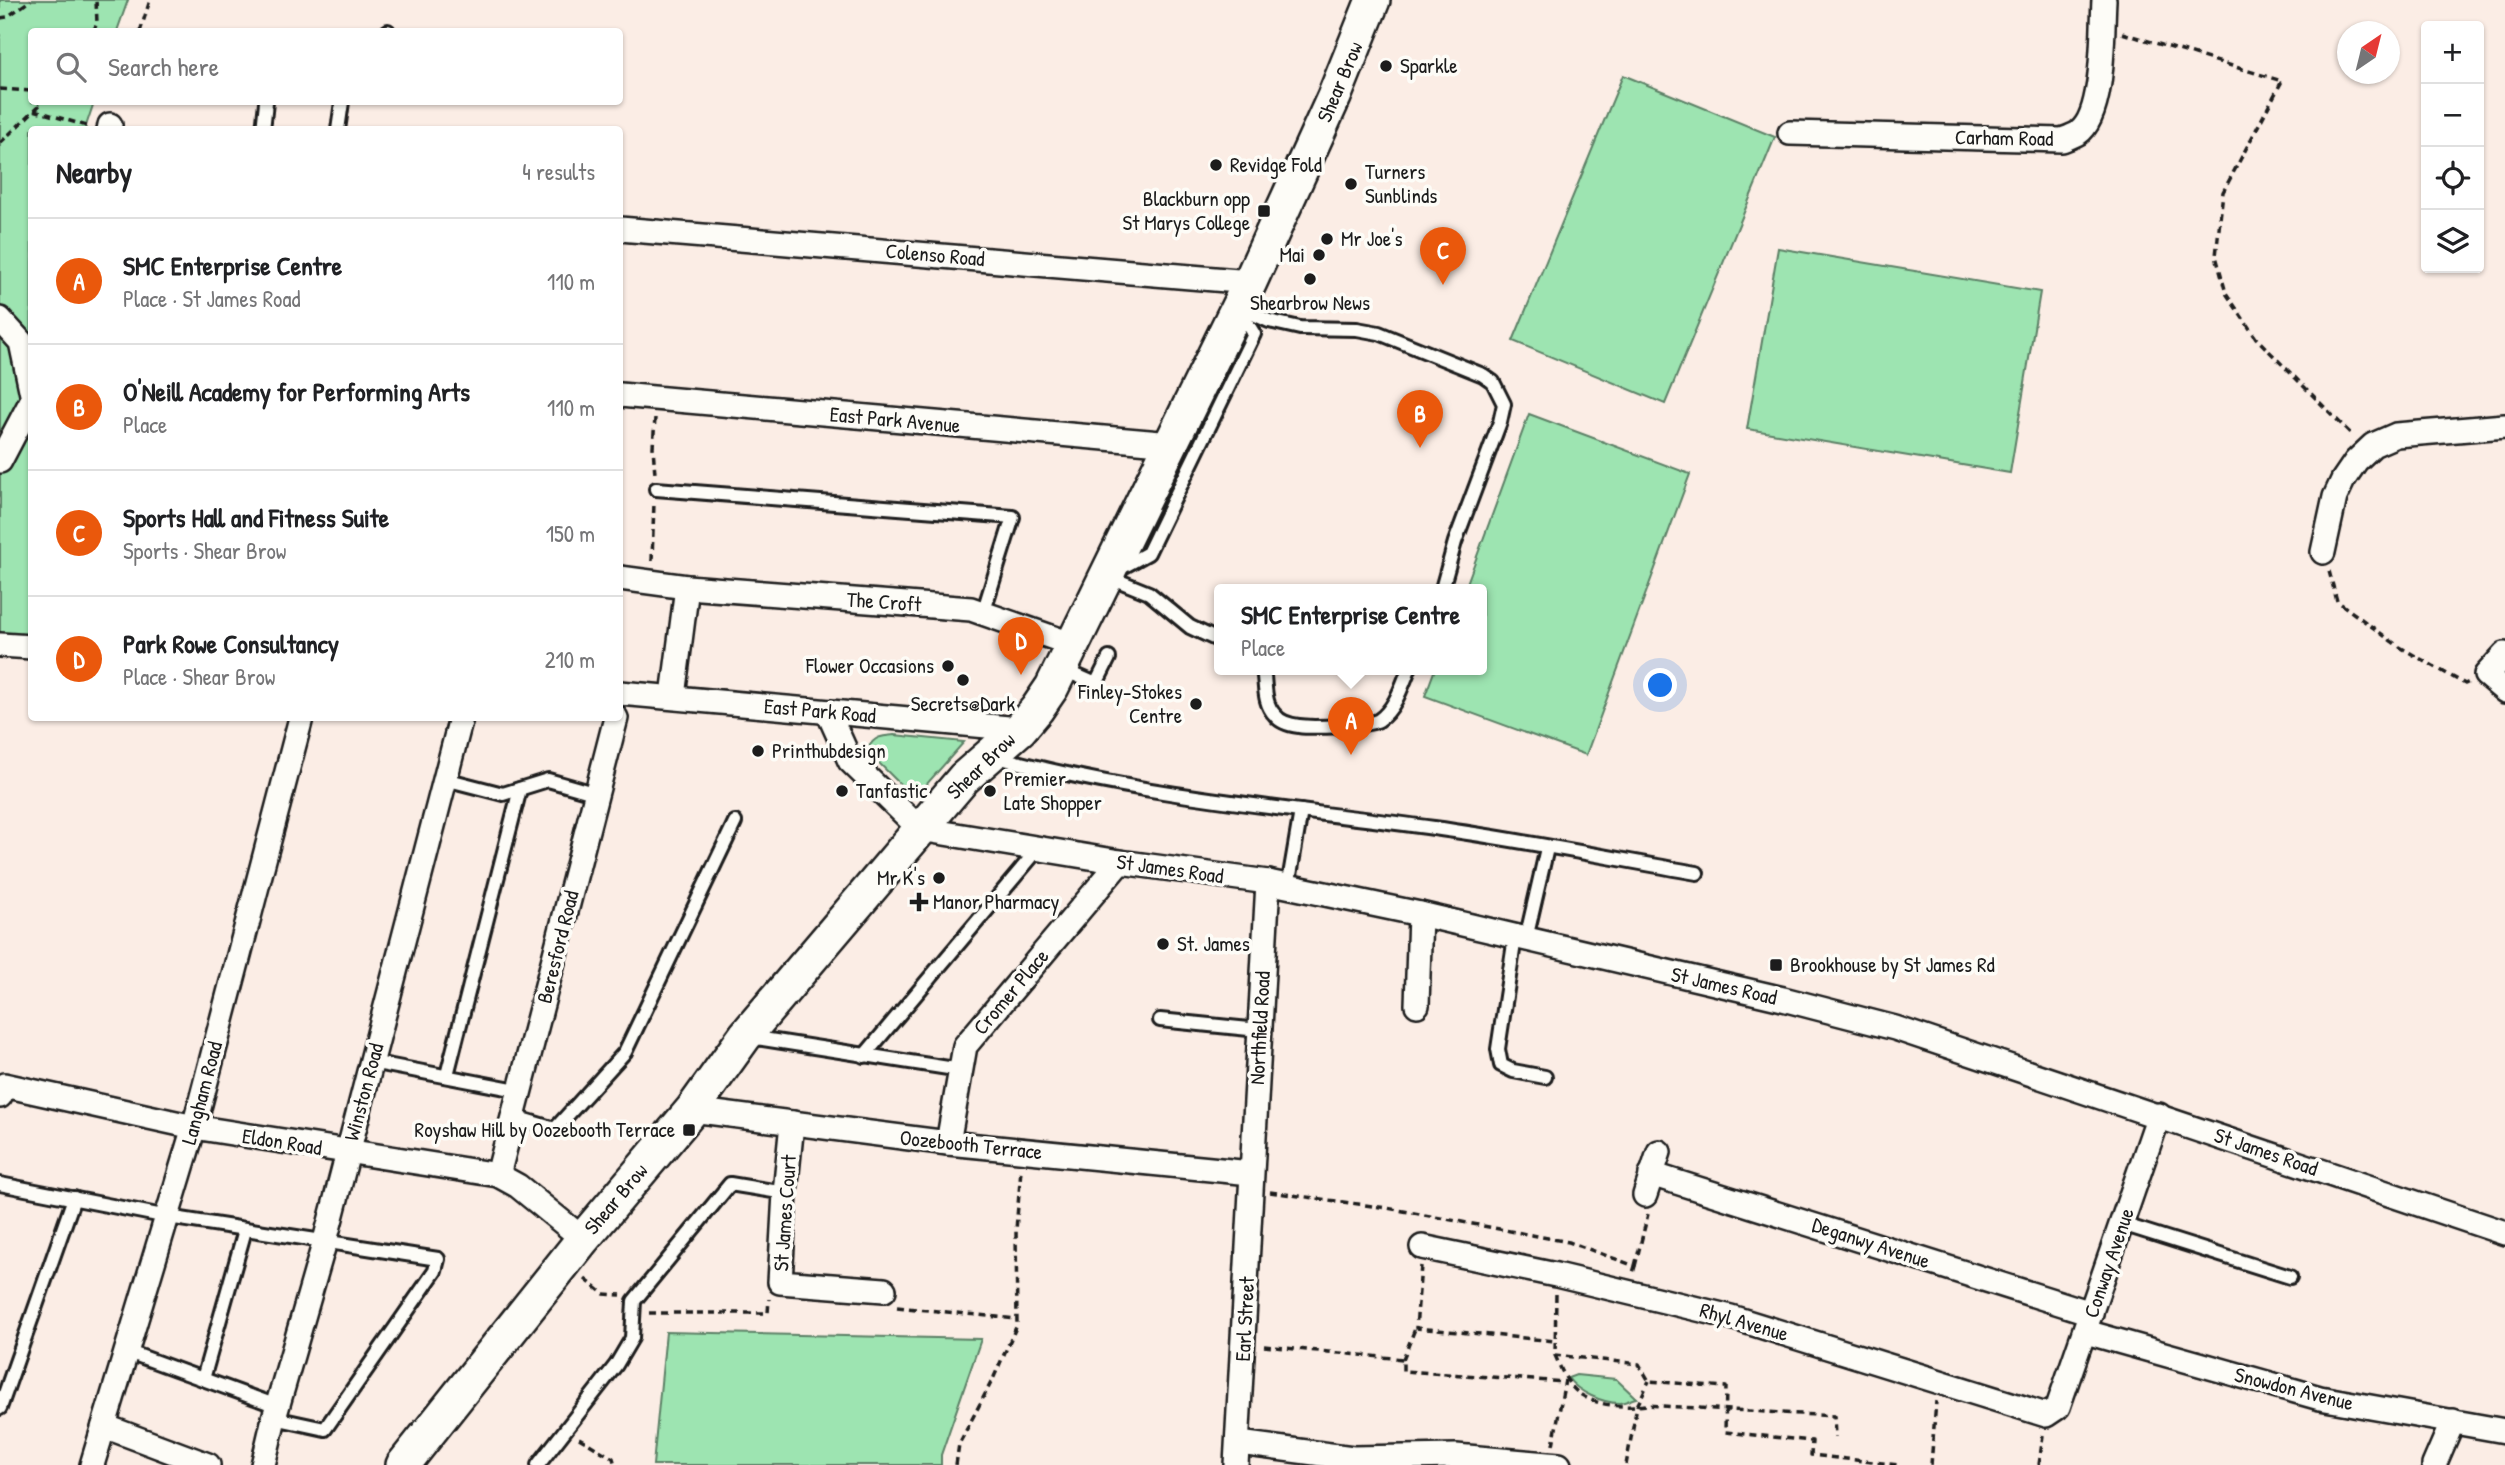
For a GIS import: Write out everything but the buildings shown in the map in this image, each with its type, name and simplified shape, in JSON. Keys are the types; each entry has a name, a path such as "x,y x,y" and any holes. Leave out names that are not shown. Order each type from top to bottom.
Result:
{"main road":[{"name":"Shear Brow","path":"403,1465 573,1251 692,1110 745,1036 964,778 1020,729 1037,709 1068,657 1244,295 1334,97 1373,0"}],"street":[{"name":"Carham Road","path":"1790,133 2062,139 2079,133 2094,108 2104,0"},
{"name":"Colenso Road","path":"623,229 1244,295"},
{"path":"0,319 21,342 28,375"},
{"name":"East Park Avenue","path":"623,395 1171,444"},
{"path":"0,461 28,408"},
{"path":"2323,552 2339,489 2356,461 2373,445 2396,435 2505,426"},
{"name":"The Croft","path":"623,578 687,587 971,609 983,612 1068,657"},
{"path":"673,696 687,587"},
{"path":"0,645 28,647"},
{"path":"2505,654 2487,675 2505,691"},
{"name":"East Park Road","path":"623,697 673,696 1020,729"},
{"path":"828,712 850,761 920,829"},
{"name":"Langham Road","path":"92,1465 194,1127 300,721"},
{"name":"Winston Road","path":"264,1465 275,1412 325,1241 460,721"},
{"name":"Beresford Road","path":"498,1175 522,1091 615,721"},
{"name":"St James Road","path":"920,829 1119,862 1278,884 1420,914 1783,999 1895,1028 2505,1233"},
{"name":"Cromer Place","path":"948,1143 965,1046 1119,862"},
{"name":"Northfield Road","path":"1251,1181 1259,1030 1278,884"},
{"path":"1417,1004 1420,914"},
{"name":"Eldon Road","path":"2,1091 194,1127 498,1175 518,1185 573,1251"},
{"name":"Oozebooth Terrace","path":"692,1110 1251,1181"},
{"name":"Conway Avenue","path":"2052,1411 2088,1323 2159,1115"},
{"name":"St James Court","path":"792,1123 780,1282 884,1290"},
{"path":"1648,1184 1659,1152"},
{"name":"Earl Street","path":"1238,1454 1251,1181"},
{"name":"Deganwy Avenue","path":"1648,1184 2088,1323"},
{"name":"Rhyl Avenue","path":"1422,1247 1556,1275 1731,1317 1937,1381 2052,1411"},
{"name":"Snowdon Avenue","path":"2088,1323 2164,1356 2320,1398 2505,1432"},
{"path":"2434,1465 2452,1421"},
{"path":"104,1426 208,1465"},
{"path":"1238,1454 1353,1458 1456,1456 1554,1464"}],"lane":[{"path":"263,126 266,105"},
{"path":"339,126 342,105"},
{"path":"1107,576 1148,553 1154,541 1254,334 1244,295"},
{"path":"1244,295 1269,321 1300,328 1357,329 1379,333 1483,375 1493,382 1504,404 1500,422 1455,542 1443,584"},
{"path":"656,489 1013,517 983,612"},
{"path":"1107,576 1149,593 1190,627 1214,638"},
{"path":"1068,657 1096,684 1109,658"},
{"path":"1264,675 1266,696 1273,714 1281,721 1311,727 1377,721 1388,711 1406,675"},
{"path":"990,755 1053,772 1193,797 1437,828 1697,873"},
{"path":"445,779 503,794 548,780 597,794"},
{"path":"447,1075 520,789"},
{"path":"1278,884 1301,811"},
{"path":"515,1117 555,1129 625,1052 735,822"},
{"path":"864,1055 1039,848"},
{"path":"1545,1077 1513,1071 1501,1065 1498,1049 1520,938 1547,848"},
{"path":"1160,1020 1259,1030"},
{"path":"745,1036 961,1070"},
{"path":"371,1062 522,1091"},
{"path":"0,1184 167,1217 438,1259 435,1271 325,1429 275,1412 203,1379 126,1351"},
{"path":"538,1465 616,1365 632,1338 634,1301 730,1184 785,1193"},
{"path":"0,1408 74,1198"},
{"path":"2122,1224 2290,1277"},
{"path":"203,1379 245,1230"}],"path":[{"path":"0,18 7,17 31,0"},
{"path":"95,28 96,0"},
{"path":"141,28 150,0"},
{"path":"2102,27 2282,81 2223,192 2216,256 2226,293 2256,338 2367,450"},
{"path":"0,89 28,91"},
{"path":"0,144 40,105"},
{"path":"34,110 98,126"},
{"path":"2323,552 2337,601 2398,646 2465,684 2487,675"},
{"path":"956,1465 960,1444 995,1377 1017,1325 1016,1230 1018,1189 1024,1151"},
{"path":"1251,1181 1569,1242 1634,1266"},
{"path":"1629,1292 1652,1201 1648,1184"},
{"path":"1422,1247 1416,1328 1403,1359 1403,1371 1565,1380"},
{"path":"573,1251 604,1294 637,1297"},
{"path":"1556,1275 1555,1355 1565,1380 1576,1391 1592,1400 1625,1406 1834,1416 1835,1437"},
{"path":"633,1312 768,1313 769,1294 780,1282"},
{"path":"884,1290 885,1306 1017,1320"},
{"path":"1416,1328 1555,1341"},
{"path":"1243,1345 1403,1359"},
{"path":"1555,1355 1639,1364 1649,1381"},
{"path":"1554,1464 1565,1380"},
{"path":"1626,1465 1637,1406 1649,1381"},
{"path":"1649,1381 1726,1387 1725,1432 1812,1441 1811,1455 1899,1465"},
{"path":"1931,1465 1937,1381"},
{"path":"2039,1465 2052,1411"},
{"path":"566,1429 588,1446 613,1458 615,1465"}],"green space":[{"path":"0,0 128,0 118,28 28,28 28,105 93,105 86,126 28,126 28,634 0,636"},
{"path":"1623,75 1775,137 1665,404 1513,341"},
{"path":"1778,248 2040,292 2010,473 1747,429"},
{"path":"1529,414 1690,474 1586,755 1425,696 1433,675 1487,675 1487,584 1467,584"},
{"path":"894,735 964,742 918,794 912,796 871,755 868,748 879,737"},
{"path":"666,1332 981,1339 941,1455 941,1465 653,1465"},
{"path":"1576,1375 1616,1379 1636,1398 1619,1403 1598,1399 1578,1388 1568,1378"}],"place":[{"name":"Sparkle","path":"1386,66"},
{"name":"Revidge Fold","path":"1216,165"},
{"name":"Turners Sunblinds","path":"1351,184"},
{"name":"Blackburn opp St Marys College","path":"1264,211"},
{"name":"Mr Joe's","path":"1327,239"},
{"name":"Mai","path":"1319,255"},
{"name":"Shearbrow News","path":"1310,279"},
{"name":"Sports Hall and Fitness Suite","path":"1443,285"},
{"name":"O'Neill Academy for Performing Arts","path":"1420,448"},
{"name":"Flower Occasions","path":"948,666"},
{"name":"Park Rowe Consultancy","path":"1021,675"},
{"name":"Secrets@Dark","path":"963,680"},
{"name":"Finley-Stokes Centre","path":"1196,704"},
{"name":"Printhubdesign","path":"758,751"},
{"name":"SMC Enterprise Centre","path":"1351,755"},
{"name":"Tanfastic","path":"842,791"},
{"name":"Premier Late Shopper","path":"990,791"},
{"name":"Mr K's","path":"939,878"},
{"name":"Manor Pharmacy","path":"919,902"},
{"name":"St. James","path":"1163,944"},
{"name":"Brookhouse by St James Rd","path":"1776,965"},
{"name":"Royshaw Hill by Oozebooth Terrace","path":"689,1130"}]}
